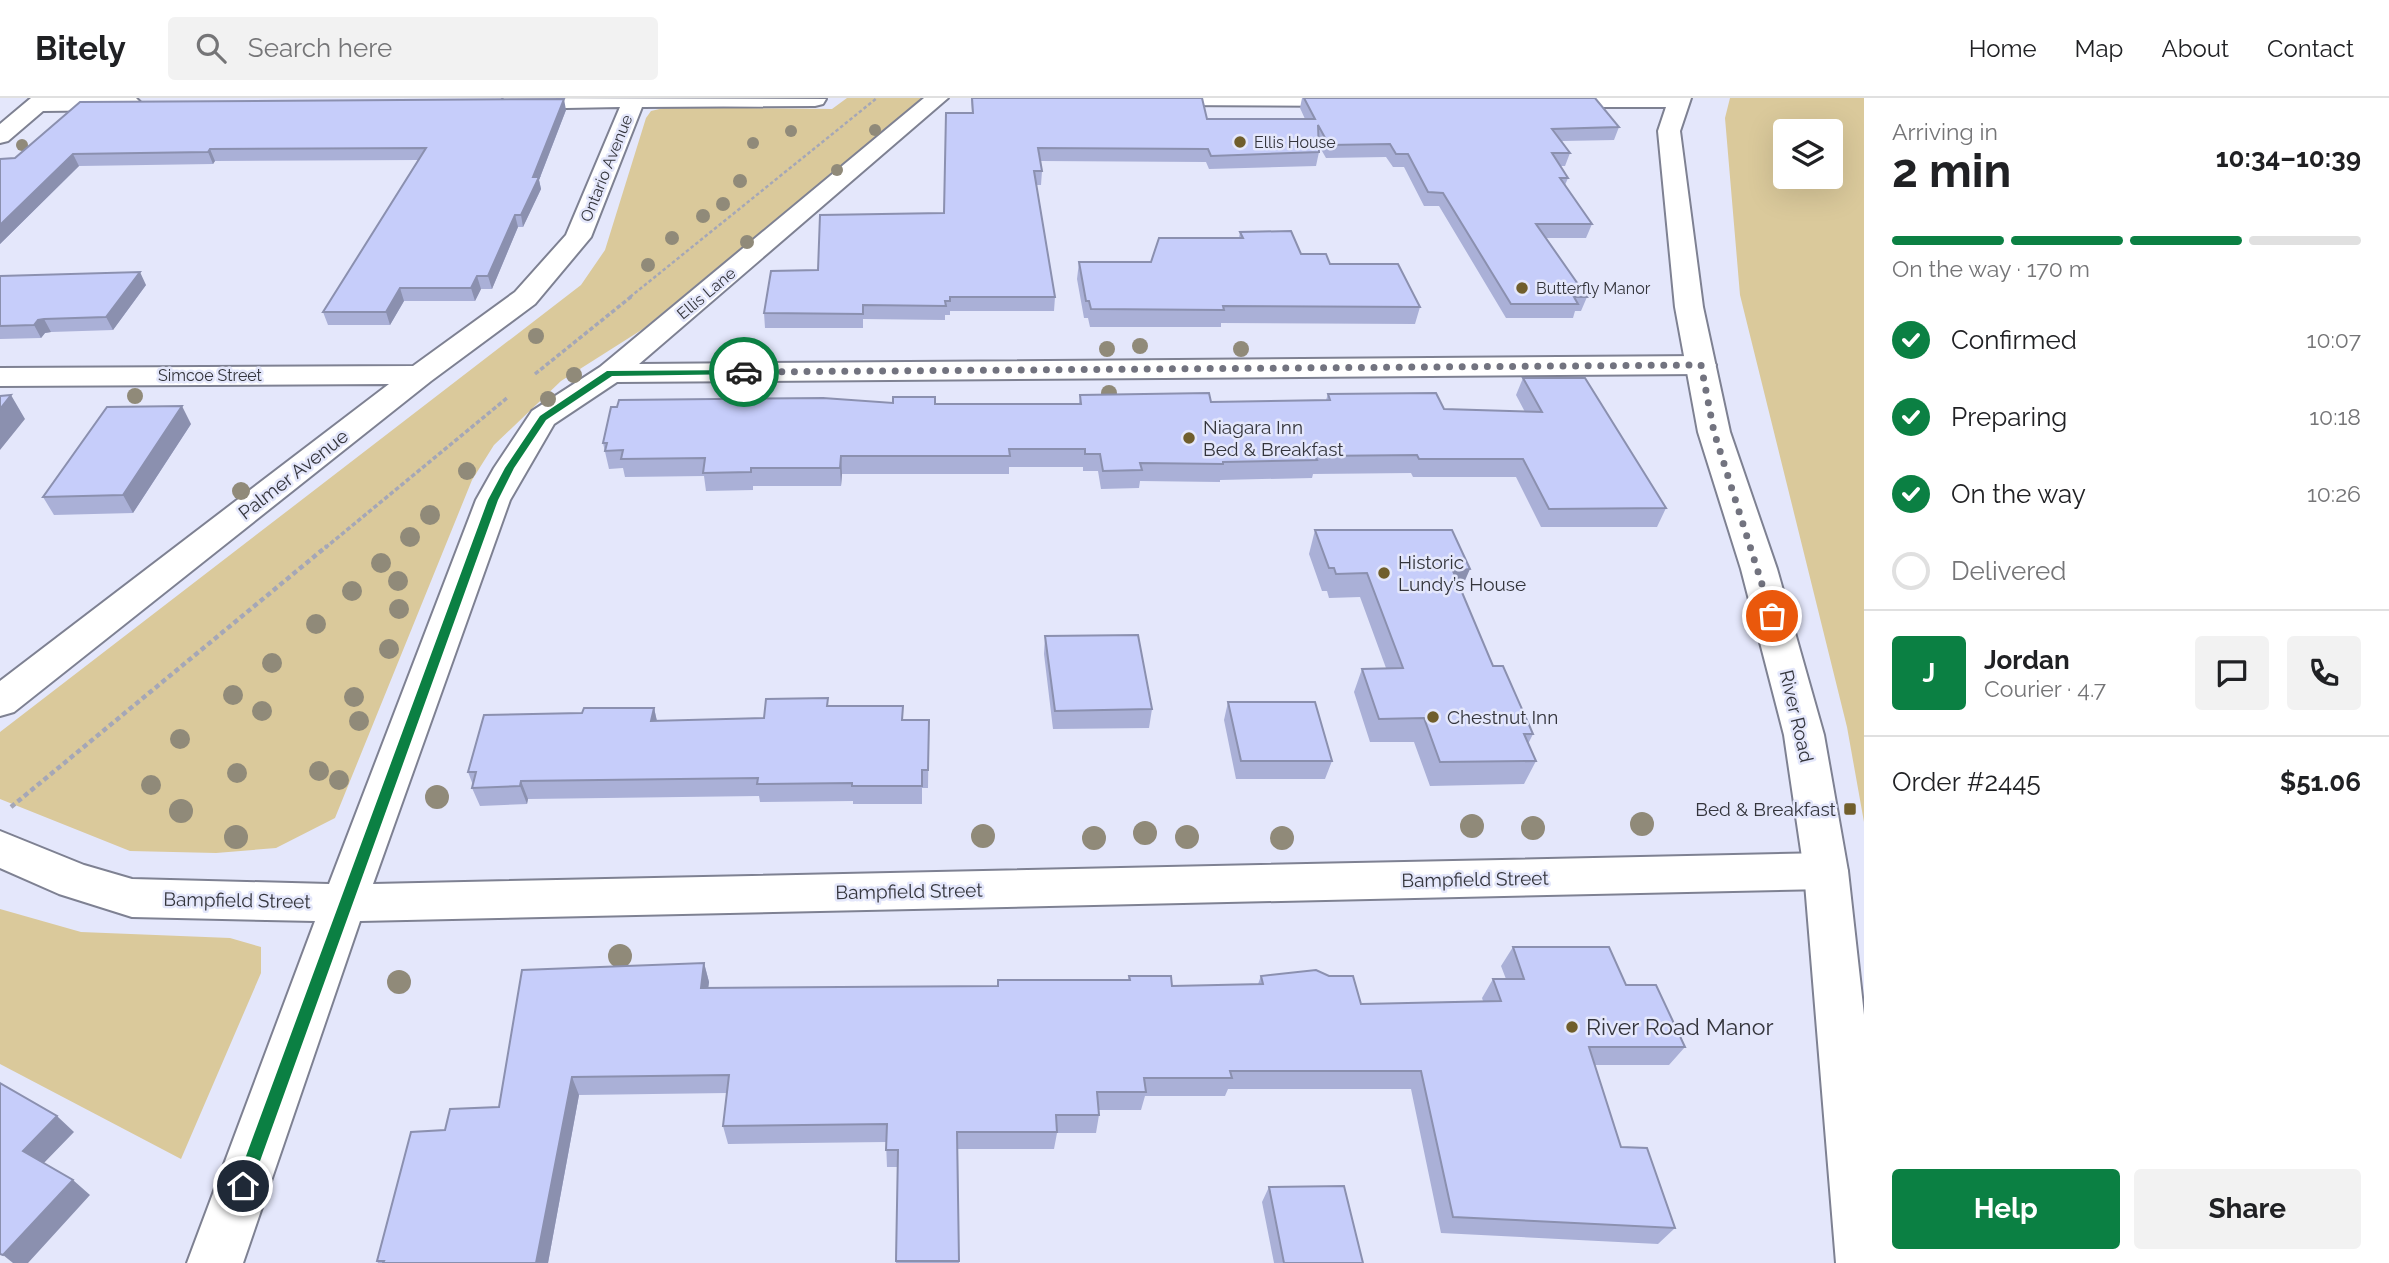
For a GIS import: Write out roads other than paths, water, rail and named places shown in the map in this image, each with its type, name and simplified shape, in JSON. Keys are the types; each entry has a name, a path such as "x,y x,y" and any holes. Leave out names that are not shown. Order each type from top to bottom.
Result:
{"street":[{"name":"Ellis Lane","path":"344,903 493,500 510,468 543,418 610,373 937,98"},
{"path":"1168,98 1370,99"},
{"path":"492,102 815,99"},
{"path":"1519,100 1679,99"},
{"name":"River Road","path":"1679,99 1669,131 1684,276 1714,432 1759,569 1804,734 1826,871 1864,1263"},
{"name":"Ontario Avenue","path":"578,237 634,100"},
{"path":"0,136 41,101 147,103"},
{"name":"Palmer Avenue","path":"0,702 420,375 526,298 578,237"},
{"path":"610,373 1701,365"},
{"name":"Simcoe Street","path":"0,377 420,375"},
{"name":"Bampfield Street","path":"0,849 75,881 132,898 344,903 1826,871"},
{"path":"215,1263 344,903"}],"place":[{"name":"Ellis House","path":"1240,142"},
{"name":"Butterfly Manor","path":"1522,288"},
{"name":"Niagara Inn Bed & Breakfast","path":"1189,438"},
{"name":"Historic Lundy’s House","path":"1384,573"},
{"name":"Chestnut Inn","path":"1433,717"},
{"name":"Bed & Breakfast","path":"1850,809"},
{"name":"River Road Manor","path":"1572,1027"}]}
